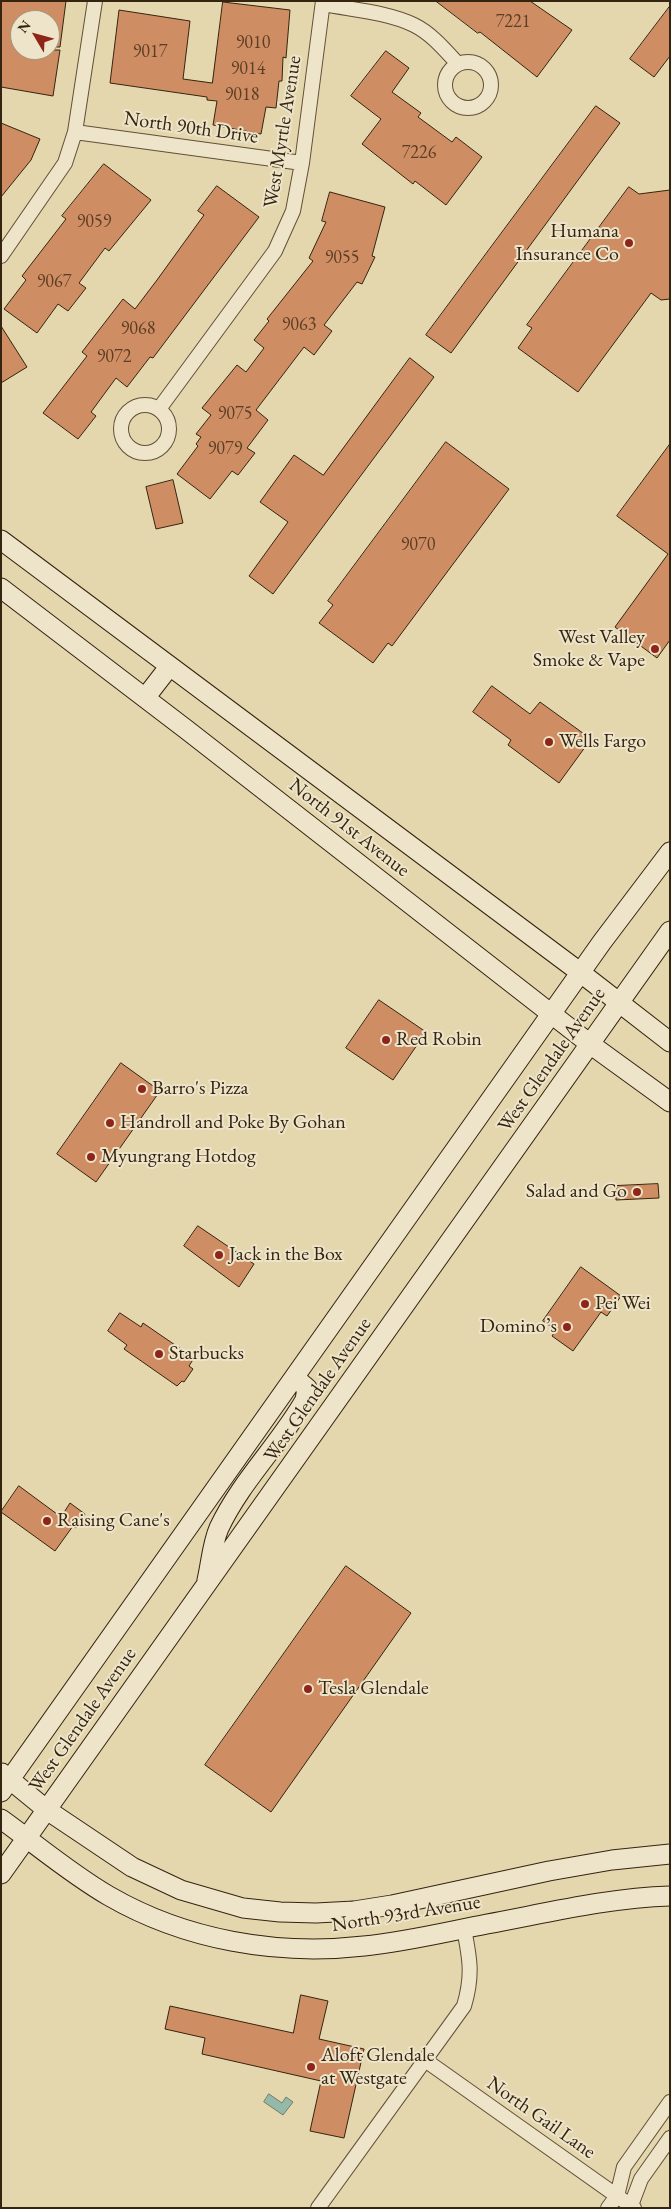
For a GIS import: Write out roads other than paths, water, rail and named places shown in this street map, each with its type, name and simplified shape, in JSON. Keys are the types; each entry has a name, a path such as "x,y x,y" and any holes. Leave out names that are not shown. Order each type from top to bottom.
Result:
{"main road":[{"name":"North 91st Avenue","path":"1,540 581,972 670,1042"},
{"name":"North 91st Avenue","path":"1,588 590,1044 670,1102"},
{"path":"145,698 169,667"},
{"name":"West Glendale Avenue","path":"4,1781 295,1378 581,972 670,852"},
{"name":"West Glendale Avenue","path":"1,1874 670,931"},
{"path":"206,1586 220,1526 234,1502 305,1400 307,1388 295,1378"},
{"name":"North 93rd Avenue","path":"4,1781 132,1867 181,1890 223,1904 280,1912 354,1911 392,1905 558,1869 612,1860 670,1854"},
{"name":"North 93rd Avenue","path":"1,1820 110,1897 158,1920 217,1938 279,1948 337,1949 366,1946 620,1900 670,1896"}],"street":[{"path":"1,256 64,163 75,132 95,1"},
{"path":"323,3 377,14 415,25 436,40 458,64"},
{"name":"West Myrtle Avenue","path":"160,409 275,250 293,211 302,163 323,3"},
{"name":"North 90th Drive","path":"75,132 302,163"},
{"path":"318,2208 458,2017 467,1994 471,1967 464,1929"},
{"name":"North Gail Lane","path":"426,2060 632,2207"},
{"path":"608,2208 617,2196 624,2167 670,2102"},
{"path":"632,2207 641,2179 670,2138"}],"place":[{"name":"Humana Insurance Co","path":"629,243"},
{"name":"West Valley Smoke & Vape","path":"655,649"},
{"name":"Wells Fargo","path":"549,742"},
{"name":"Red Robin","path":"386,1040"},
{"name":"Barro's Pizza","path":"142,1089"},
{"name":"Handroll and Poke By Gohan","path":"110,1123"},
{"name":"Myungrang Hotdog","path":"91,1157"},
{"name":"Salad and Go","path":"637,1192"},
{"name":"Jack in the Box","path":"219,1255"},
{"name":"Pei Wei","path":"585,1304"},
{"name":"Domino’s","path":"567,1327"},
{"name":"Starbucks","path":"159,1354"},
{"name":"Raising Cane's","path":"47,1521"},
{"name":"Tesla Glendale","path":"308,1689"},
{"name":"Aloft Glendale at Westgate","path":"311,2067"}]}
